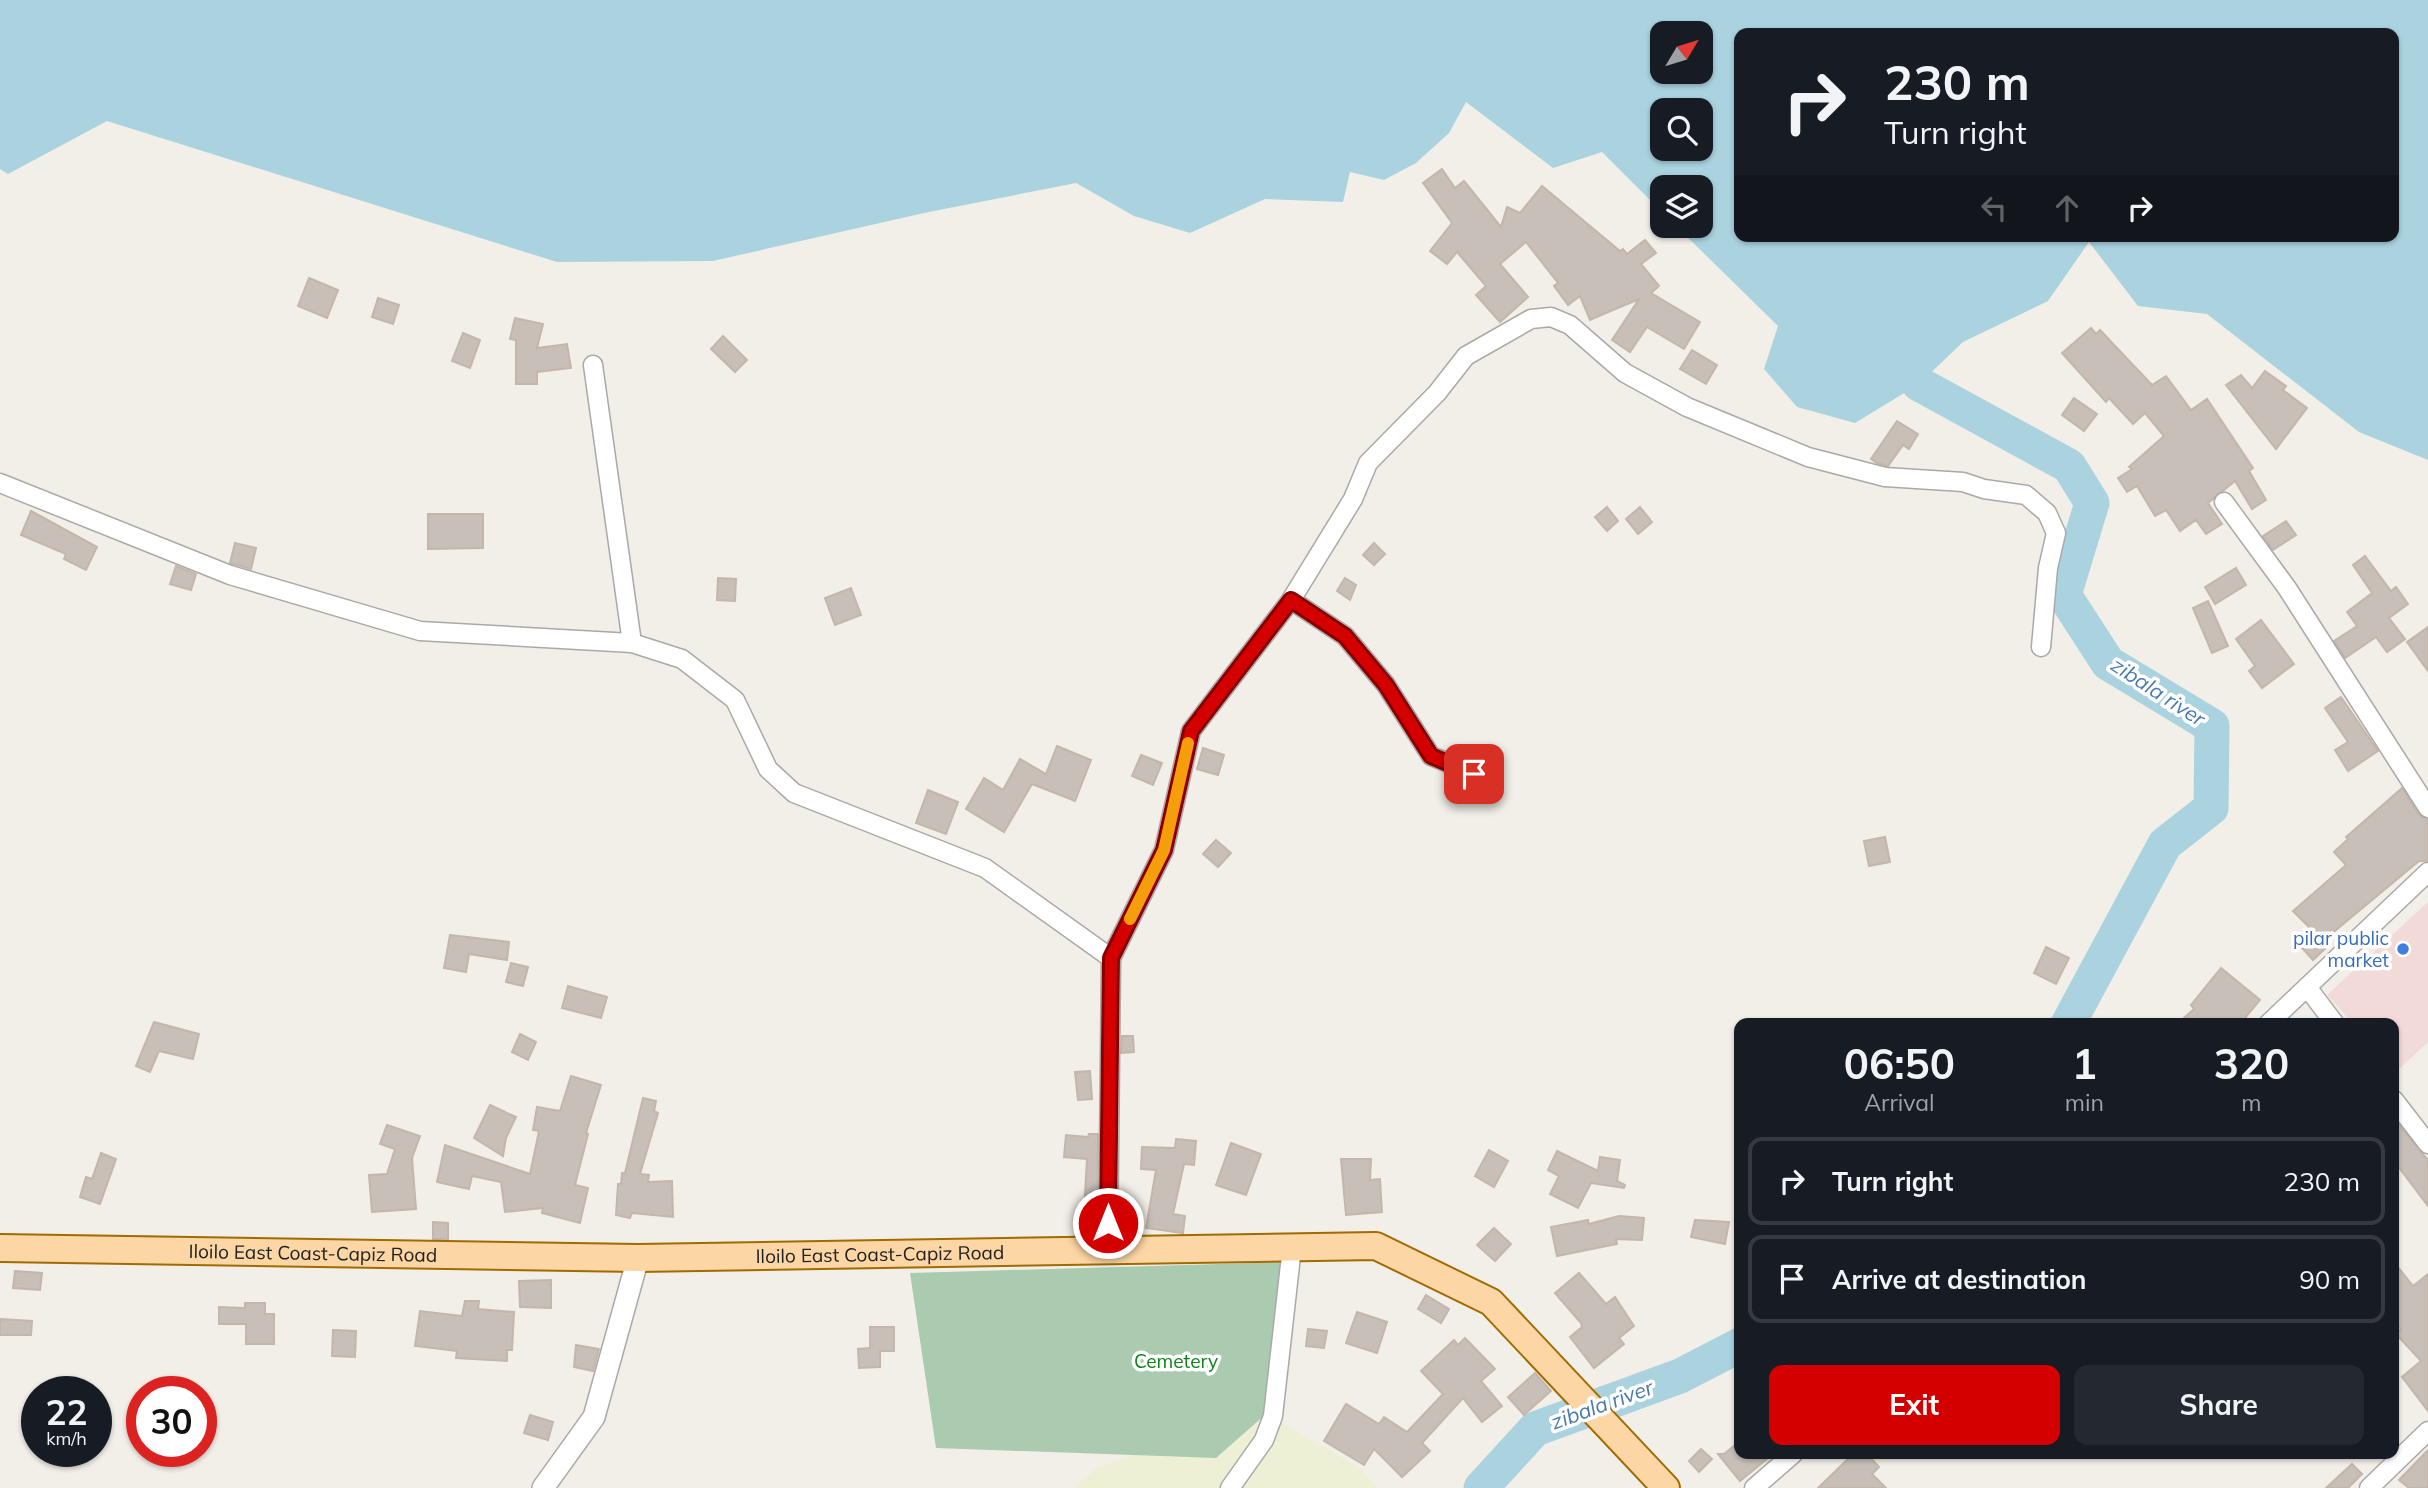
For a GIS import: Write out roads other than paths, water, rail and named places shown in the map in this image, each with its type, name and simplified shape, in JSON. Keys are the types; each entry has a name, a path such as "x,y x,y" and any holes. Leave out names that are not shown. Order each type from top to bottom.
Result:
{"main road":[{"name":"Iloilo East Coast-Capiz Road","path":"0,1248 638,1258 1108,1248 1376,1246 1491,1303 1666,1488"}],"street":[{"path":"1108,1248 1111,958 1164,850 1191,731 1291,600 1353,499 1368,463 1437,393 1466,356 1531,319 1551,317 1570,325 1625,373 1676,402 1808,457 1885,477 1963,482 1984,489 2026,495 2047,513 2056,533 2048,568 2040,647"},
{"path":"593,365 632,643"},
{"path":"0,483 230,575 420,631 632,643 682,659 735,700 768,769 794,793 985,868 1111,958"},
{"path":"2224,502 2287,588 2428,808"},
{"path":"1291,600 1345,636 1386,685 1431,756 1474,774"},
{"path":"2274,1018 2428,872"},
{"path":"2307,987 2330,1018"},
{"path":"2399,1106 2428,1144"},
{"path":"1230,1488 1264,1440 1273,1416 1292,1247"},
{"path":"543,1488 594,1417 638,1258"},
{"path":"2369,1488 2428,1431"},
{"path":"1754,1488 1787,1459"}],"water":[{"path":"0,0 2428,0 2428,460 2359,432 2207,314 2138,306 2089,242 2048,301 1963,342 1919,384 1855,423 1797,407 1764,369 1778,326 1688,238 1713,238 1713,175 1650,175 1650,200 1602,152 1553,168 1466,102 1449,133 1416,163 1384,180 1350,172 1343,202 1265,199 1190,233 1134,216 1076,183 924,213 713,261 557,262 107,121 8,174 0,169"}],"waterway":[{"name":"zibala river","path":"1919,384 2069,466 2092,503 2064,595 2108,663 2212,726 2211,808 2165,844 2071,1018"},
{"name":"zibala river","path":"1481,1488 1535,1429 1680,1376 1734,1348"}],"place":[{"name":"pilar public market","path":"2403,949"}],"park label":[{"name":"Cemetery","path":"1176,1361"}]}
